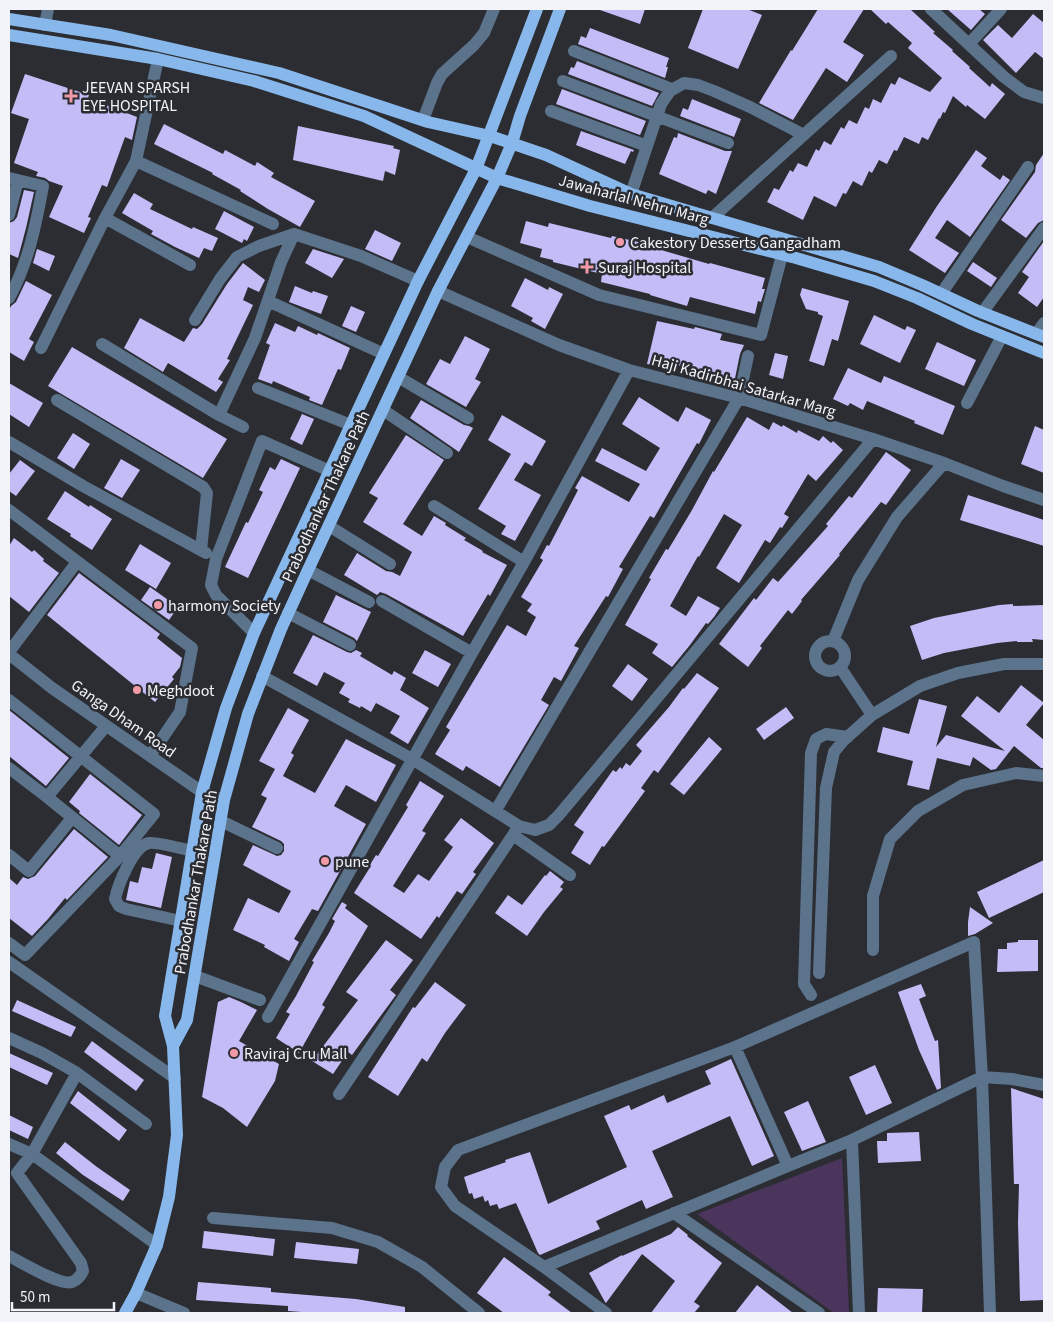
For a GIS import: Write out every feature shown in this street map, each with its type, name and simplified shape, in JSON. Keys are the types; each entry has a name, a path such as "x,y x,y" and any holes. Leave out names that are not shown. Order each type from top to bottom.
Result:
{"main road":[{"name":"Prabodhankar Thakare Path","path":"126,1313 157,1245 169,1197 177,1135 174,1046 165,1016 202,792 226,708 254,633 418,281 476,169 537,9"},
{"name":"Prabodhankar Thakare Path","path":"174,1046 187,1020 224,800 248,714 262,676 281,628 438,291 497,178 512,143 520,116 560,9"},
{"name":"Jawaharlal Nehru Marg","path":"9,19 111,35 279,73 426,121 490,136 546,155 632,194 879,268 1040,336"},
{"name":"Jawaharlal Nehru Marg","path":"9,35 158,59 254,81 364,116 497,178 590,206 796,258 874,281 1044,353"},
{"path":"796,258 799,244"}],"street":[{"path":"45,25 48,9"},
{"path":"426,121 437,83 442,74 474,45 484,33 494,9"},
{"path":"931,9 1004,77 1024,92 1044,98"},
{"path":"969,44 1001,9"},
{"path":"574,51 672,89"},
{"path":"712,218 891,56"},
{"path":"42,348 105,218 136,161 158,59"},
{"path":"563,81 728,144"},
{"path":"632,194 661,104 670,90 684,83 698,85 714,91 804,135"},
{"path":"551,111 647,146"},
{"path":"136,161 273,224"},
{"path":"941,294 1028,167"},
{"path":"9,215 13,179 43,186 31,244 9,298"},
{"path":"105,218 190,266"},
{"path":"982,313 1044,228"},
{"path":"219,414 255,338 281,262 294,234"},
{"path":"195,320 220,279 237,257 259,246 294,234 361,256 418,281"},
{"path":"467,237 599,296 761,335 782,255"},
{"name":"Haji Kadirbhai Satarkar Marg","path":"438,291 559,345 629,370 739,398 873,439 1044,500"},
{"path":"268,301 384,354"},
{"path":"1040,336 1044,323"},
{"path":"967,403 1002,336"},
{"path":"102,344 243,427"},
{"path":"496,810 739,398 748,356"},
{"path":"268,1016 524,562 629,370"},
{"path":"398,377 468,418"},
{"path":"258,388 351,425"},
{"path":"9,442 83,486 203,551 207,493 203,486 58,400"},
{"path":"383,410 447,453"},
{"path":"516,831 535,830 549,825 559,815 873,439"},
{"path":"254,633 216,595 211,585 216,559 262,441 330,471"},
{"path":"833,641 858,580 897,517 944,463"},
{"path":"434,506 524,562"},
{"path":"9,510 192,648 180,712 150,756"},
{"path":"329,526 390,564"},
{"path":"9,653 77,562"},
{"path":"308,570 375,601 472,653"},
{"path":"288,613 350,645"},
{"path":"833,641 843,649 845,655 844,662 834,670 827,670 821,668 817,663 816,650 820,644 833,641"},
{"name":"Ganga Dham Road","path":"9,653 52,688 202,792 224,800"},
{"path":"819,973 826,788 834,752 848,736 872,715 920,686 958,673 1004,664 1044,664"},
{"path":"840,667 872,715"},
{"path":"262,676 412,759 496,810 516,831 570,875"},
{"path":"9,700 154,814 120,856 25,955 9,943"},
{"path":"47,798 106,726"},
{"path":"811,995 804,984 811,753 816,739 826,734 848,736"},
{"path":"9,768 120,856"},
{"path":"873,950 873,896 890,839 918,811 964,785 1016,774 1044,776"},
{"path":"9,855 29,871 72,818"},
{"path":"221,821 277,848"},
{"path":"339,1094 516,831"},
{"path":"181,921 126,909 120,906 114,899 118,885 141,846 150,843 192,851"},
{"path":"606,1313 544,1267 455,1206 441,1187 445,1167 458,1150 734,1047 974,942 982,1077 990,1313"},
{"path":"9,962 175,1078"},
{"path":"195,976 260,1000"},
{"path":"9,1038 42,1053 76,1073 146,1124"},
{"path":"734,1047 788,1166"},
{"path":"9,1256 55,1279 70,1283 79,1278 83,1271 80,1263 17,1173 32,1154 76,1073"},
{"path":"544,1267 852,1140 982,1077 1012,1079 1044,1085"},
{"path":"852,1140 858,1313"},
{"path":"9,1144 32,1154 157,1245"},
{"path":"674,1213 819,1313"},
{"path":"213,1218 332,1228 378,1242 422,1267 478,1313"},
{"path":"136,1293 184,1313"}],"shaded area":[{"path":"842,1158 849,1313 834,1313 697,1214"}],"building":[{"path":"601,9 645,9 640,24"},
{"path":"703,9 747,9 762,15 738,69 688,48"},
{"path":"818,9 864,9 843,42 864,55 847,82 826,68 793,120 759,103"},
{"path":"870,9 910,9 990,87 992,83 1005,94 985,119 953,96 928,140 922,137 919,144 904,137 897,151 894,150 887,164 879,160 872,173 869,171 862,186 853,181 846,194 843,193 836,207 814,196 803,220 767,202 774,188 779,190 790,170 793,172 798,163 807,167 816,149 819,151 824,141 831,145 841,127 844,129 849,120 857,124 865,107 869,109 873,99 881,103 891,83 895,85 899,77 930,92 942,78 908,48 912,43 888,22 886,24"},
{"path":"947,9 979,9 985,14 971,30"},
{"path":"1033,14 1044,23 1044,59 1035,52 1016,73 983,40 998,25 1012,38"},
{"path":"590,28 669,58 665,78 578,44 581,36 586,38"},
{"path":"577,61 659,93 652,106 568,74 571,67 574,68"},
{"path":"25,74 89,95 88,98 137,117 132,140 125,137 107,187 102,185 88,217 91,218 84,233 49,217 63,186 36,176 38,172 14,163 29,119 11,113"},
{"path":"562,89 646,121 640,135 556,104"},
{"path":"692,99 741,119 734,137 680,116 683,108 688,110"},
{"path":"164,124 223,154 225,150 255,166 257,162 274,173 271,177 315,201 300,227 268,209 213,173 154,144"},
{"path":"298,126 394,146 393,148 400,150 395,175 385,171 383,181 293,160"},
{"path":"581,131 634,150 633,152 631,151 625,164 576,145"},
{"path":"678,133 725,151 732,151 716,194 708,190 706,194 659,174 674,137 677,138"},
{"path":"976,150 987,158 981,166 1000,180 1003,175 1010,180 970,237 947,220 935,238 959,253 945,273 909,250"},
{"path":"1044,153 1044,220 1038,223 1026,238 1001,220 1035,172 1036,165"},
{"path":"24,190 34,192 18,258 9,254 9,223 17,217"},
{"path":"134,193 153,204 150,209 192,229 193,227 218,238 212,251 204,248 199,258 151,234 153,231 122,213"},
{"path":"224,211 254,227 247,241 244,239 242,243 215,229"},
{"path":"526,221 548,227 549,223 611,238 612,236 652,245 651,247 709,264 765,278 762,289 765,289 761,302 758,301 755,314 690,297 687,306 650,294 601,282 602,274 553,262 553,260 540,257 542,249 520,243"},
{"path":"375,230 401,243 392,261 365,249"},
{"path":"1044,241 1044,297 1037,307 1018,293 1029,277 1022,272"},
{"path":"37,249 55,256 49,271 33,263"},
{"path":"313,249 344,259 332,278 305,263"},
{"path":"973,262 997,278 991,287 967,271"},
{"path":"243,263 265,280 259,292 248,287 243,300 253,305 227,359 230,360 218,379 223,382 216,392 168,363 163,372 124,348 140,318 184,342 193,328 197,329 202,324 227,284"},
{"path":"525,278 548,290 549,287 563,294 545,329 531,321 533,318 511,306"},
{"path":"26,281 52,295 29,339 34,342 24,361 9,352 9,310 16,302"},
{"path":"295,286 312,293 313,291 328,296 321,314 289,302"},
{"path":"802,288 849,301 838,341 832,339 824,366 809,361 823,316 818,314 818,312 806,309 800,295"},
{"path":"351,306 365,312 356,332 342,326"},
{"path":"874,315 905,330 907,326 916,330 900,363 860,344"},
{"path":"657,321 694,329 695,327 722,334 720,340 744,345 740,354 733,388 720,385 722,375 677,365 676,370 647,364"},
{"path":"275,323 295,332 298,326 350,348 341,370 338,369 322,405 309,400 310,397 273,381 272,384 258,379 270,345 266,343"},
{"path":"465,336 490,349 475,379 481,382 466,407 426,384 440,359 450,364"},
{"path":"937,342 976,360 964,386 925,369"},
{"path":"72,347 227,439 203,478 48,386"},
{"path":"775,353 788,356 783,379 769,375"},
{"path":"848,368 881,383 884,376 955,406 943,435 867,401 863,410 850,403 848,406 833,399"},
{"path":"9,383 43,403 29,427 9,414"},
{"path":"639,397 678,422 686,407 711,420 699,444 697,443 654,518 650,516 619,567 623,569 608,597 606,596 574,646 579,648 561,681 554,677 541,700 549,705 500,787 466,766 463,771 435,754 450,730 446,727 507,625 526,636 536,617 527,611 532,604 521,597 543,560 540,558 547,545 549,546 578,490 575,488 582,476 629,502 640,484 595,461 602,448 646,471 660,448 622,424"},
{"path":"421,400 464,425 473,428 459,452 410,418"},
{"path":"302,414 314,419 302,445 290,439"},
{"path":"502,415 546,441 532,466 525,462 514,480 541,495 515,541 501,534 506,526 478,509 511,454 488,440"},
{"path":"747,417 769,430 773,422 797,433 798,430 819,441 823,436 831,443 833,441 843,450 816,481 808,474 784,514 789,517 770,543 765,540 739,583 716,568 742,525 724,514 670,606 686,616 698,596 720,608 672,667 652,653 658,644 625,625 666,549 668,550 713,471"},
{"path":"1035,426 1044,430 1044,473 1021,464"},
{"path":"73,433 90,444 74,469 57,458"},
{"path":"406,435 444,460 403,524 422,536 434,516 466,538 464,540 507,565 490,596 488,594 463,636 386,594 380,592 377,595 344,575 357,553 386,571 400,576 412,552 363,522 378,498 369,493"},
{"path":"886,452 911,470 886,505 881,502 840,555 801,600 792,614 788,610 760,646 762,648 748,667 719,644 754,598 756,600 773,578 778,582 828,526 826,524 849,496 852,498"},
{"path":"121,459 140,470 122,498 104,488"},
{"path":"281,459 300,468 248,578 225,567 246,522 248,523 263,492 259,490 270,467 275,470"},
{"path":"20,460 35,471 16,496 9,491 9,474"},
{"path":"65,491 112,519 92,550 47,519"},
{"path":"968,495 1044,520 1044,546 960,520"},
{"path":"14,538 32,552 34,550 44,559 43,561 59,573 29,612 9,596 9,546"},
{"path":"140,544 171,563 156,589 125,570"},
{"path":"79,573 160,634 157,638 182,658 180,667 172,677 174,679 155,702 47,615"},
{"name":"harmony Society","path":"150,587 178,607 169,620 141,600"},
{"path":"336,595 371,612 357,641 323,622"},
{"path":"1013,604 1013,606 1044,605 1044,640 1032,639 1033,642 997,643 944,653 922,660 910,626 934,618"},
{"path":"313,635 347,652 351,653 356,650 362,653 360,656 392,675 394,671 406,678 400,690 429,708 408,744 390,733 400,716 376,703 371,712 361,706 360,708 348,702 350,699 339,693 345,683 324,672 317,686 293,673"},
{"path":"425,650 451,664 438,687 412,673"},
{"path":"628,664 648,679 632,701 612,686"},
{"path":"697,673 719,688 658,773 654,770 641,788 645,791 604,847 602,846 590,865 571,853 584,832 574,825 613,770 616,772 620,767 622,769 626,763 630,766 642,751 636,745"},
{"path":"1021,685 1044,703 1026,725 1044,740 1044,768 1041,768 1014,746 996,769 991,770 973,757 970,766 937,758 929,790 907,785 913,761 877,752 883,727 909,734 919,699 947,706 936,747 946,735 1005,751 961,716 977,696 999,713"},
{"path":"786,707 794,718 764,740 756,729"},
{"path":"288,708 309,720 291,753 294,755 283,776 315,793 346,739 396,765 376,802 346,785 334,806 366,824 318,911 312,909 294,939 299,942 289,961 264,947 265,945 233,930 248,898 279,913 291,891 243,865 253,845 277,856 281,855 284,851 284,844 281,841 252,827 267,798 261,795 275,769 259,761"},
{"path":"9,710 69,758 46,786 9,756"},
{"path":"709,737 722,749 684,795 670,784"},
{"path":"90,774 142,815 119,845 79,813 80,811 69,802"},
{"path":"420,781 444,796 422,831 426,833 393,886 404,893 418,874 429,881 453,847 444,840 461,818 494,843 473,872 476,874 462,894 457,891 439,918 437,916 421,939 354,893 376,855 378,856 408,807 406,805"},
{"path":"74,829 108,857 67,900 65,898 32,936 9,918 9,878 17,885 23,877 28,879 35,876"},
{"path":"156,853 172,857 161,908 126,900 130,881 138,883 142,867 152,869"},
{"path":"1044,860 1044,892 989,918 977,892"},
{"path":"550,871 564,882 560,887 563,889 527,936 495,913 508,895 522,905"},
{"path":"342,902 347,905 345,908 368,926 322,1005 325,1007 299,1053 276,1038 290,1014 286,1012 314,962 312,961 329,933 335,921 332,919"},
{"path":"970,907 993,923 968,936 968,922"},
{"path":"386,940 413,960 390,990 396,995 352,1055 348,1052 333,1074 312,1061 358,1000 346,992"},
{"path":"1018,940 1038,940 1038,971 997,972 998,949 1007,949 1007,943 1018,942"},
{"path":"435,982 466,1005 445,1033 427,1062 422,1058 398,1096 368,1077 413,1007 415,1008"},
{"path":"921,984 926,996 919,999 935,1041 938,1040 941,1088 937,1090 919,1050 898,992"},
{"name":"Raviraj Cru Mall","path":"229,997 257,1010 239,1041 279,1064 275,1081 247,1127 223,1108 202,1097 218,1002"},
{"path":"17,1000 76,1027 71,1037 12,1011"},
{"path":"92,1041 144,1080 136,1091 84,1052"},
{"path":"9,1053 53,1073 47,1085 9,1067"},
{"path":"731,1059 774,1156 752,1166 730,1116 652,1151 673,1197 646,1209 642,1200 596,1221 600,1229 540,1255 516,1203 499,1209 497,1204 490,1206 488,1200 485,1202 483,1196 474,1199 472,1193 469,1194 464,1177 530,1152 548,1204 627,1167 604,1116 629,1105 631,1110 664,1095 667,1103 711,1084 705,1071"},
{"path":"875,1065 892,1103 866,1115 849,1077"},
{"path":"1011,1088 1044,1099 1044,1300 1020,1301 1019,1184 1014,1184"},
{"path":"78,1091 127,1130 119,1141 70,1103"},
{"path":"808,1101 826,1142 802,1151 784,1112"},
{"path":"9,1115 33,1127 28,1139 9,1130"},
{"path":"919,1132 921,1161 878,1163 877,1141 887,1141 887,1133"},
{"path":"65,1142 130,1190 123,1201 83,1175 56,1153"},
{"path":"678,1227 722,1263 694,1302 700,1306 694,1313 651,1313 675,1281 642,1254 606,1303 589,1273 622,1255 671,1234"},
{"path":"204,1231 275,1239 273,1256 202,1248"},
{"path":"296,1242 359,1249 357,1264 294,1258"},
{"path":"504,1257 551,1292 548,1295 572,1313 504,1313 477,1293"},
{"path":"198,1282 271,1288 271,1292 356,1299 405,1307 405,1313 315,1313 288,1311 288,1306 196,1300"},
{"path":"757,1285 793,1313 735,1313"},
{"path":"878,1288 923,1289 922,1313 877,1313"}],"place":[{"name":"JEEVAN SPARSH EYE HOSPITAL","path":"71,96"},
{"name":"Cakestory Desserts Gangadham","path":"620,242"},
{"name":"Suraj Hospital","path":"587,267"},
{"name":"harmony Society","path":"158,605"},
{"name":"Meghdoot","path":"137,690"},
{"name":"pune","path":"325,861"},
{"name":"Raviraj Cru Mall","path":"234,1053"}]}
